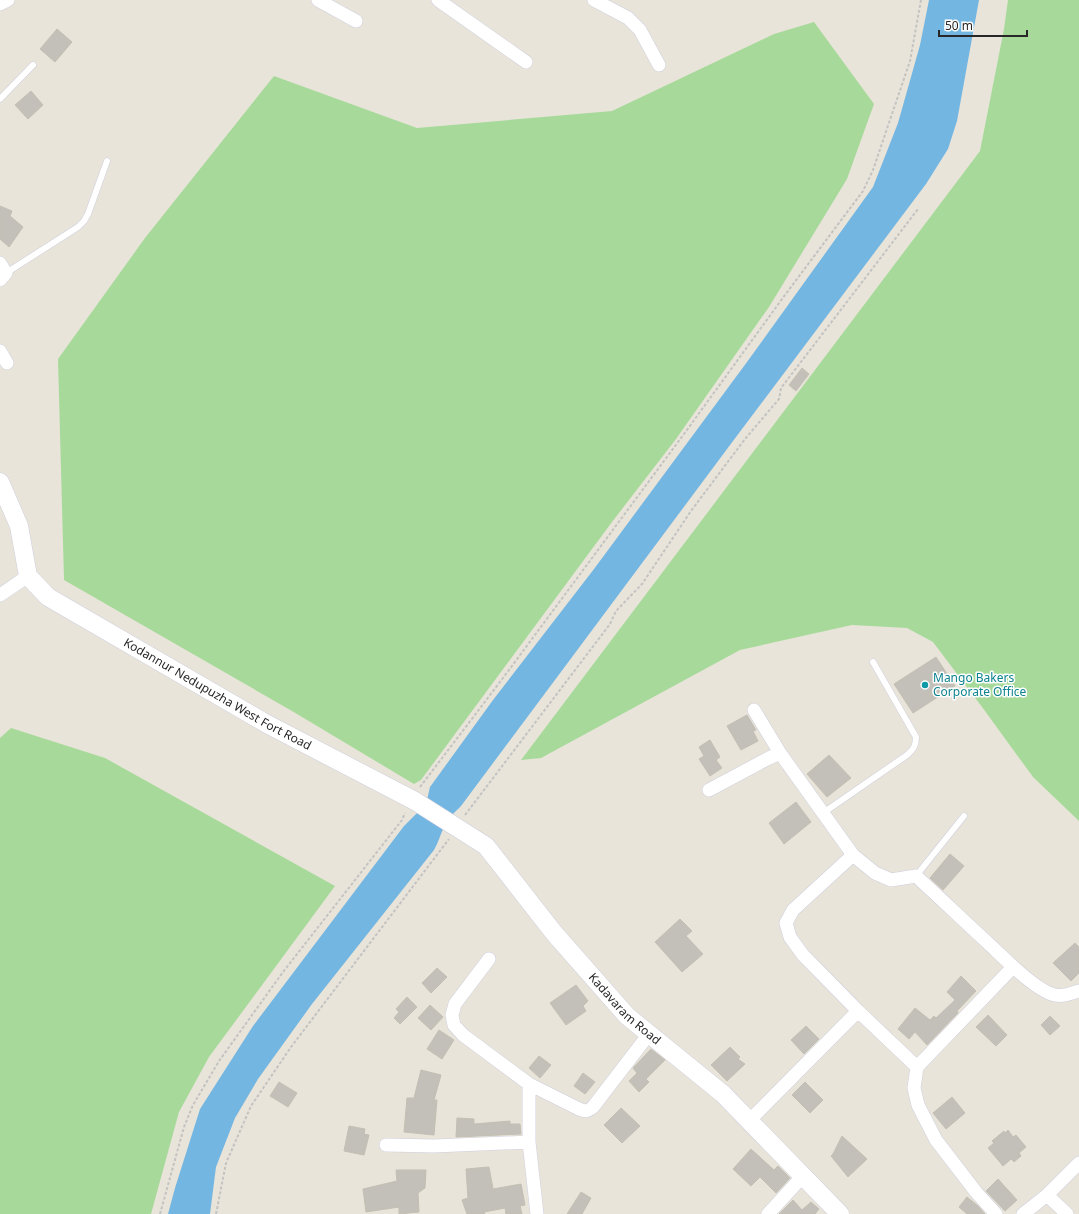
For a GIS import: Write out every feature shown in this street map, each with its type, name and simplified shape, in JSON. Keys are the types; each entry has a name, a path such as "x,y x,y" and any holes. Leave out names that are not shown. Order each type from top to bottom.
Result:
{"main road":[{"path":"0,482 19,526 28,576"},
{"name":"Kodannur Nedupuzha West Fort Road","path":"28,576 48,597 267,724 413,800"},
{"name":"Kadavaram Road","path":"413,800 486,846 554,933 627,1016 723,1094 837,1213"}],"street":[{"path":"0,4 8,0"},
{"path":"318,0 356,21"},
{"path":"438,0 526,62"},
{"path":"594,0 628,18 640,30 659,65"},
{"path":"0,351 7,363"},
{"path":"0,595 28,576"},
{"path":"754,710 780,753 853,855 876,873 891,880 916,876 1013,967 1041,989 1057,996 1065,996 1079,991"},
{"path":"709,790 780,753"},
{"path":"853,855 793,910 786,923 790,937 803,955 917,1067"},
{"path":"489,959 455,1004 452,1015 454,1025 463,1035 529,1084 579,1109 585,1111 594,1106 649,1034"},
{"path":"996,1214 976,1192 936,1140 918,1104 914,1088 917,1067 1013,967"},
{"path":"749,1121 858,1010"},
{"path":"529,1084 529,1142 537,1214"},
{"path":"386,1145 434,1146 529,1142"},
{"path":"1023,1214 1047,1195 1079,1163"},
{"path":"768,1214 803,1176"},
{"path":"1047,1195 1067,1214"}],"lane":[{"path":"0,100 34,65"},
{"path":"2,272 84,221 108,161"},
{"path":"823,813 913,750 916,743 916,737 873,662"},
{"path":"916,876 964,816"}],"path":[{"path":"160,1214 184,1127 193,1105 215,1068 283,972 402,820 413,800 679,441 782,298 863,191 873,170 910,61 921,0"},
{"path":"216,1214 226,1163 252,1106 291,1047 443,848 455,826 610,624 616,611 642,584 691,511 745,439 779,399 781,388 918,209"}],"green space":[{"path":"1008,0 1079,0 1079,821 1033,777 933,642 907,628 852,625 740,650 541,758 521,760 980,151 1004,29"},
{"path":"814,22 874,104 847,179 769,307 676,439 612,522 421,780 414,784 292,711 64,580 58,359 145,238 274,76 417,128 612,111 774,34"},
{"path":"11,728 105,758 335,886 209,1057 179,1112 151,1214 0,1214 0,738"}],"water":[{"path":"929,0 979,0 957,121 948,149 926,184 461,806 448,820 434,850 312,1004 258,1079 235,1118 216,1167 210,1214 168,1214 200,1109 253,1026 404,826 418,812 427,800 430,787 493,700 594,569 747,362 873,187 898,123 920,45"}],"building":[{"path":"57,29 72,42 55,62 40,49"},
{"path":"31,91 43,105 28,119 15,105"},
{"path":"0,206 12,211 10,216 23,227 9,247 0,239"},
{"path":"802,368 809,374 796,391 789,385"},
{"name":"Mango Bakers Corporate Office","path":"936,657 955,686 913,713 894,684"},
{"path":"747,715 756,730 753,731 758,741 741,750 727,726"},
{"path":"710,740 720,757 716,760 722,768 710,776 699,759 704,756 699,747"},
{"path":"829,755 851,778 827,797 807,774"},
{"path":"796,802 811,822 784,844 769,823"},
{"path":"950,854 964,866 943,890 930,878"},
{"path":"680,919 692,931 686,936 703,954 682,972 655,942"},
{"path":"1075,943 1079,947 1079,973 1071,981 1053,963"},
{"path":"437,968 447,977 431,993 422,983"},
{"path":"961,976 976,991 957,1011 958,1013 927,1045 915,1032 909,1039 898,1029 915,1008 930,1020 934,1016 936,1018 955,1000 947,992"},
{"path":"576,985 588,1001 583,1006 586,1011 566,1025 550,1003"},
{"path":"407,997 417,1007 400,1024 394,1018 399,1012 396,1009"},
{"path":"430,1005 443,1017 431,1030 418,1018"},
{"path":"988,1015 1007,1035 996,1046 976,1027"},
{"path":"1050,1016 1060,1026 1050,1035 1041,1025"},
{"path":"806,1026 819,1039 804,1054 791,1040"},
{"path":"439,1030 454,1040 442,1059 427,1049"},
{"path":"730,1047 740,1057 738,1059 745,1064 727,1081 711,1065"},
{"path":"651,1049 665,1060 646,1079 649,1082 639,1092 629,1081 637,1073 633,1068"},
{"path":"539,1056 551,1065 540,1078 529,1068"},
{"path":"421,1070 441,1075 434,1100 437,1100 434,1135 404,1132 407,1098 414,1098"},
{"path":"583,1073 595,1082 585,1094 574,1086"},
{"path":"279,1082 297,1093 288,1107 270,1096"},
{"path":"805,1082 823,1100 810,1113 792,1095"},
{"path":"952,1097 965,1113 946,1129 933,1113"},
{"path":"621,1108 640,1126 622,1143 604,1125"},
{"path":"457,1118 474,1119 474,1124 510,1121 510,1124 520,1124 521,1134 456,1137"},
{"path":"349,1126 365,1129 364,1134 369,1135 364,1155 344,1151"},
{"path":"1008,1130 1013,1137 1016,1135 1026,1147 1019,1153 1021,1156 1014,1162 1011,1159 1003,1166 988,1148 994,1143 992,1141 1004,1131 1005,1133"},
{"path":"842,1136 867,1159 848,1177 831,1156"},
{"path":"751,1149 774,1170 778,1166 790,1178 776,1193 760,1177 751,1186 733,1169"},
{"path":"489,1167 493,1189 521,1184 525,1205 520,1206 522,1214 506,1214 505,1208 484,1212 485,1214 467,1214 462,1200 468,1198 466,1169"},
{"path":"396,1170 426,1170 425,1188 418,1193 419,1212 399,1214 399,1207 366,1212 363,1189 397,1181"},
{"path":"998,1179 1017,1200 1005,1211 986,1191"},
{"path":"581,1192 591,1198 582,1214 567,1214"},
{"path":"967,1197 985,1214 967,1214 959,1207"},
{"path":"793,1200 802,1210 811,1202 819,1209 815,1214 779,1214"}],"place":[{"name":"Mango Bakers Corporate Office","path":"925,685"}]}
